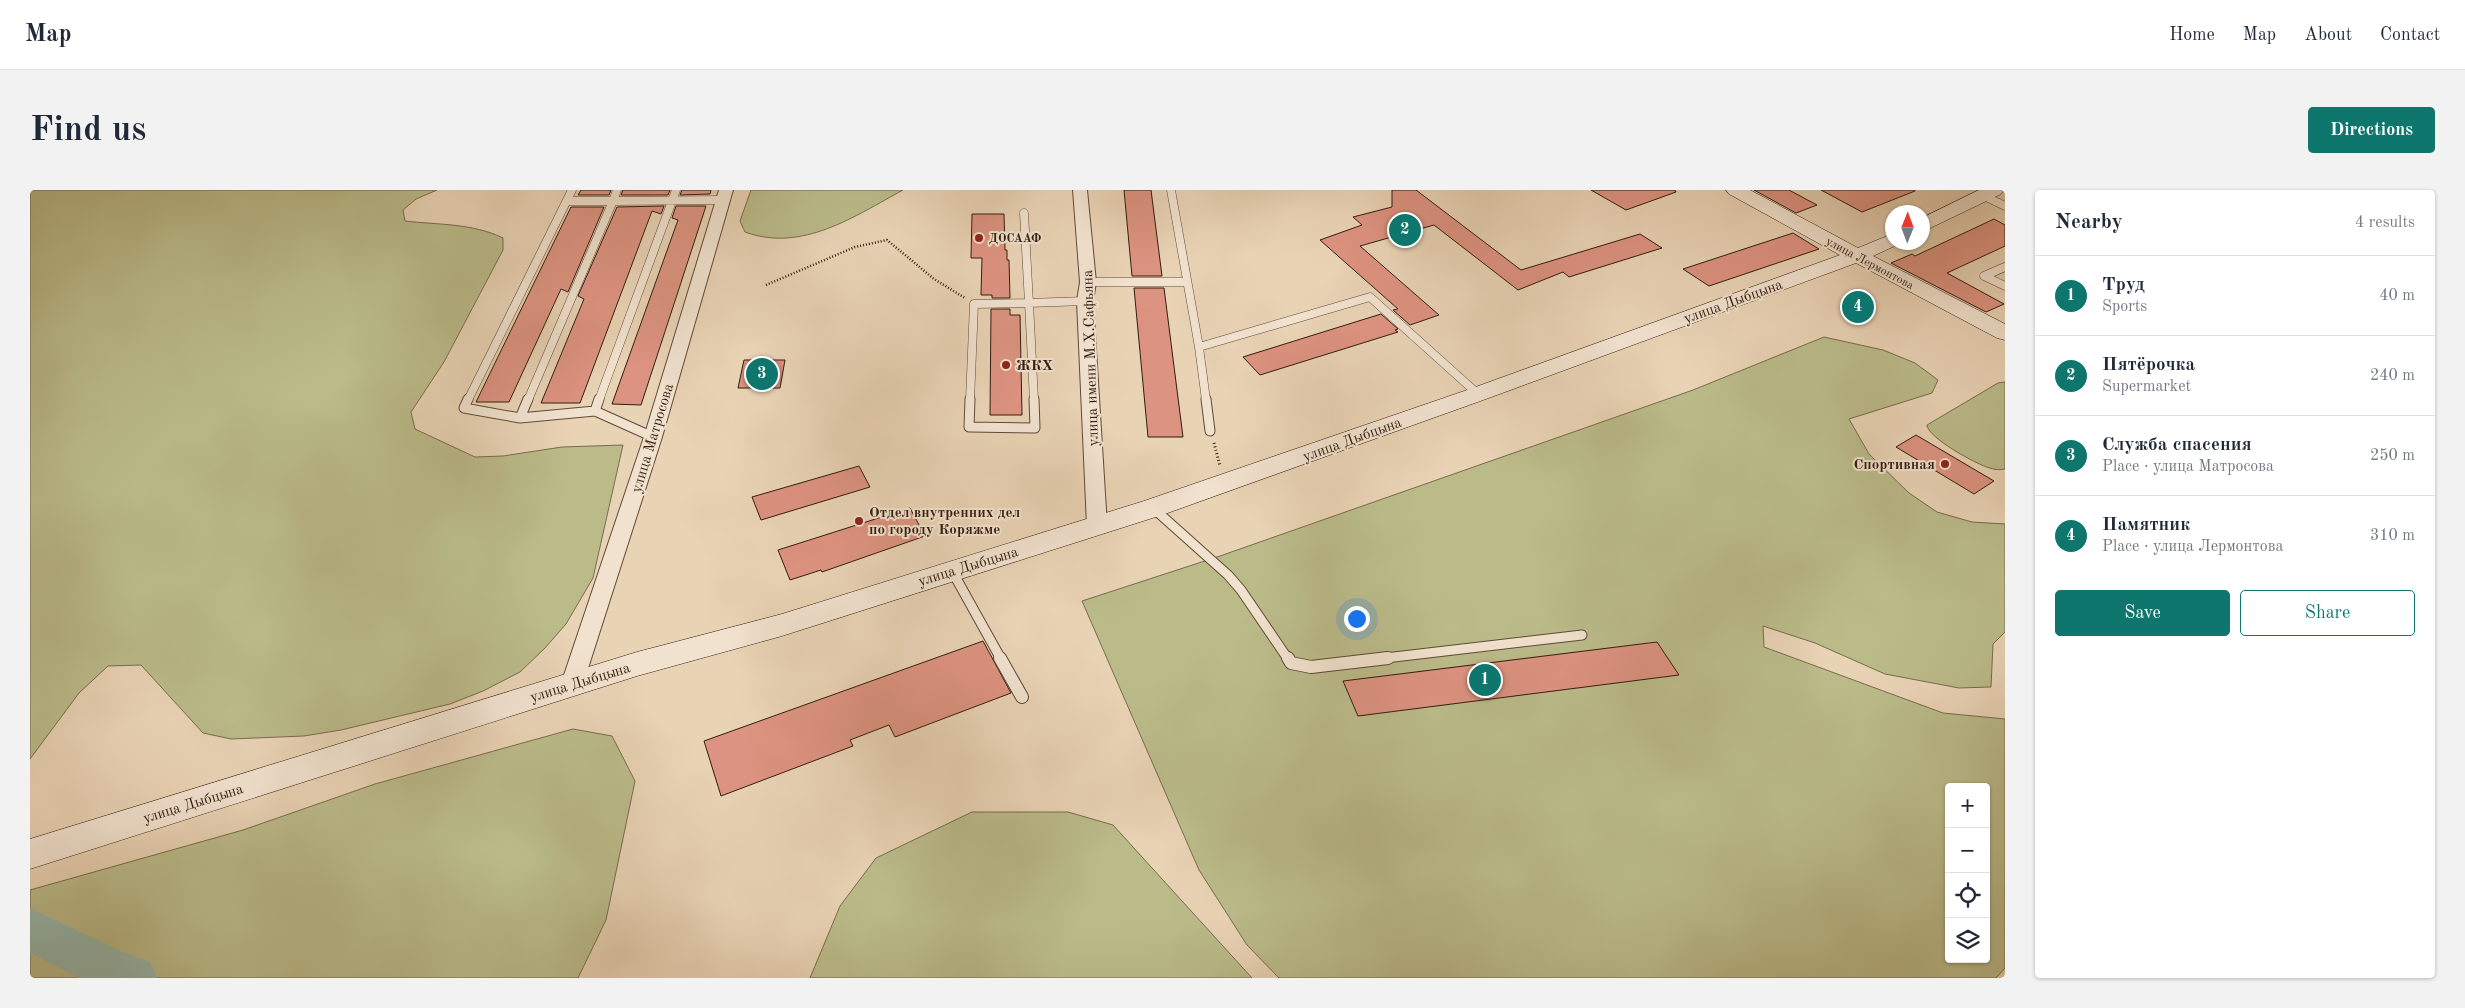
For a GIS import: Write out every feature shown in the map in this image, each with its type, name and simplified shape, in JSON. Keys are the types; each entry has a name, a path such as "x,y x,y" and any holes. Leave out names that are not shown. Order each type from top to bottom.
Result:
{"street":[{"name":"улица имени М.Х.Сафьяна","path":"1080,190 1088,282 1085,301 1097,526"},
{"name":"улица Лермонтова","path":"1736,190 2005,333"},
{"path":"1930,222 1988,192"},
{"name":"улица Матросова","path":"572,684 653,437 724,195"},
{"name":"улица Дыбцына","path":"30,854 572,684 637,664 782,625 1154,508 1478,394 1857,256 1885,243"}],"lane":[{"path":"572,190 464,408 520,418 595,411 653,437"},
{"path":"520,418 617,190"},
{"path":"595,411 676,190"},
{"path":"1171,190 1199,347 1210,431"},
{"path":"1988,192 2005,206"},
{"path":"567,202 672,200 724,195"},
{"path":"1024,213 1030,302 1035,428 969,427 974,304 1030,302 1085,301"},
{"path":"2005,267 1984,276 2005,286"},
{"path":"1088,282 1188,282"},
{"path":"1199,347 1370,297 1478,394"},
{"path":"1154,508 1228,575 1241,590 1292,663 1300,666 1311,667 1582,636"},
{"path":"952,571 1022,697"}],"path":[{"path":"766,285 855,247 887,240 934,279 974,304"},
{"path":"1210,431 1225,484"}],"green space":[{"path":"30,190 437,190 416,199 403,210 405,221 467,227 503,238 503,250 444,362 411,412 415,429 475,457 503,456 562,447 623,445 593,578 566,624 520,672 483,691 450,704 341,730 304,736 231,739 203,733 141,665 108,666 79,693 30,759"},
{"path":"751,190 903,190 827,229 787,238 766,237 745,232 740,221"},
{"path":"1824,337 1883,350 1915,363 1938,380 1932,393 1849,419 1869,454 1909,493 1937,512 1972,522 2005,524 2005,632 1993,644 1991,687 1959,688 1885,674 1815,643 1763,626 1764,647 1943,713 2005,719 2005,968 1996,978 1279,978 1247,945 1199,870 1082,601 1220,556 1693,390"},
{"path":"2005,382 2005,469 1994,469 1975,462 1954,450 1929,430 1927,425 1998,383"},
{"path":"573,729 612,736 635,781 606,920 578,978 30,978 30,890 243,830 375,784"},
{"path":"972,812 1068,812 1113,825 1252,978 810,978 840,906 876,858"}],"building":[{"path":"581,190 611,190 609,195 578,195"},
{"path":"623,190 670,190 668,195 621,195"},
{"path":"682,190 711,190 710,194 680,195"},
{"path":"1124,190 1151,190 1162,276 1132,276"},
{"path":"1392,190 1416,190 1521,270 1640,234 1662,248 1569,277 1563,272 1518,290 1434,225 1360,246 1439,315 1410,325 1393,310 1398,309 1320,240 1362,225 1353,217 1392,207"},
{"path":"1591,190 1675,190 1676,192 1626,210"},
{"path":"1754,190 1789,190 1817,205 1796,213"},
{"path":"1821,190 1915,190 1915,191 1862,212"},
{"path":"664,206 661,214 652,211 580,403 541,403 584,299 578,296 617,207"},
{"path":"676,206 706,206 641,405 612,404 678,220 672,218"},
{"path":"571,207 604,207 568,292 561,289 509,402 476,402"},
{"path":"972,214 1004,214 1005,250 1007,250 1007,260 1009,260 1010,298 992,298 992,295 981,295 982,258 971,258"},
{"path":"1994,219 2005,225 2005,246 1947,273 2004,304 1986,312 1891,263 1912,254 1915,256"},
{"path":"1793,233 1819,249 1709,286 1683,269"},
{"path":"1134,288 1164,288 1183,437 1148,437"},
{"name":"ЖКХ","path":"991,309 1010,309 1010,315 1020,315 1022,415 990,415"},
{"path":"1381,314 1398,329 1395,330 1398,332 1260,375 1243,357"},
{"path":"744,360 785,360 780,388 738,388"},
{"name":"Спортивная","path":"1916,435 1994,481 1974,494 1896,447"},
{"path":"859,466 870,487 761,520 752,497"},
{"path":"910,508 925,536 822,572 821,570 790,580 778,550"},
{"path":"983,641 1011,693 895,737 889,725 850,740 853,746 721,796 704,741"},
{"path":"1657,642 1679,675 1358,716 1343,681"}],"waterway":[{"path":"30,930 113,971 134,978"}],"place":[{"name":"Пятёрочка","path":"1405,230"},
{"name":"ДОСААФ","path":"979,238"},
{"name":"Памятник","path":"1858,307"},
{"name":"ЖКХ","path":"1006,365"},
{"name":"Служба спасения","path":"762,374"},
{"name":"Спортивная","path":"1945,464"},
{"name":"Отдел внутренних дел по городу Коряжме","path":"859,521"},
{"name":"Труд","path":"1485,680"}]}
